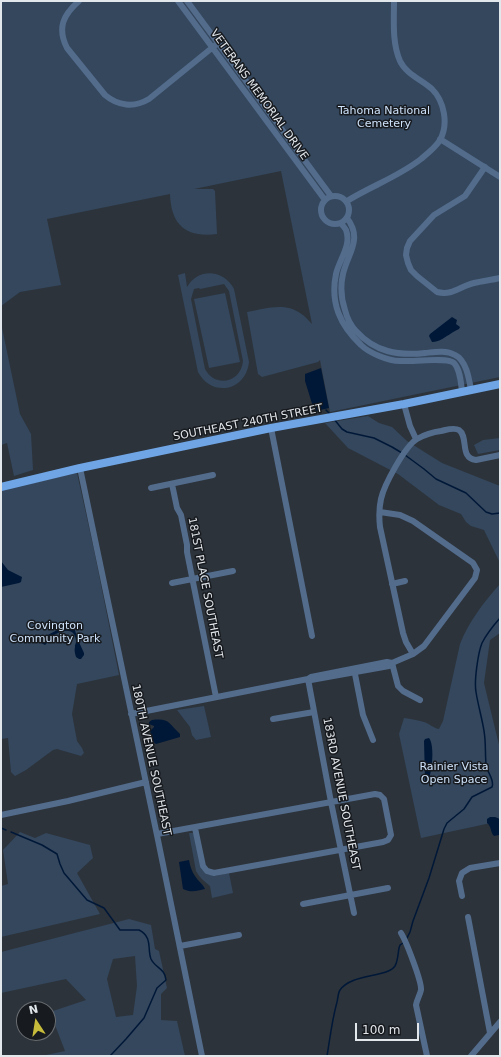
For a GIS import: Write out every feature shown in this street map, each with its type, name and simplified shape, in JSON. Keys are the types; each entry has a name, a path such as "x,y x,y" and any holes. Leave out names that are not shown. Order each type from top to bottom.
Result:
{"main road":[{"name":"SOUTHEAST 240TH STREET","path":"1,487 80,468 271,428 404,404 500,384"}],"street":[{"path":"79,1 72,7 64,18 62,29 64,42 67,48 105,95 111,100 119,103 130,105 145,101 218,43"},
{"name":"VETERANS MEMORIAL DRIVE","path":"178,1 325,200"},
{"name":"VETERANS MEMORIAL DRIVE","path":"187,1 331,196"},
{"path":"347,201 369,188 400,173 421,159 440,139 444,129 444,111 439,99 433,90 411,74 401,62 398,55 394,33 394,1"},
{"path":"440,139 500,177"},
{"path":"485,167 465,196 434,215 410,241 406,255 411,270 416,276 440,293 450,293 469,284 500,278"},
{"path":"331,196 341,197 347,201 350,209 347,218 341,223 329,223 324,218 321,211 325,200 331,196"},
{"path":"347,218 351,223 355,238 354,248 343,273 341,295 347,316 352,326 366,341 377,348 388,352 403,354 440,352 456,355 461,360 467,374 471,390"},
{"path":"341,223 346,230 348,243 336,273 335,298 338,312 343,324 363,347 386,359 398,361 450,360 457,368 462,391"},
{"path":"422,353 423,361"},
{"path":"459,376 467,374"},
{"path":"404,404 410,426 416,439"},
{"path":"271,428 312,636"},
{"path":"413,654 403,633 380,526 381,501 385,488 406,449 416,439 437,432 452,429 458,430 462,434 466,453 470,458 476,460 500,455"},
{"name":"180TH AVENUE SOUTHEAST","path":"80,468 202,1056"},
{"path":"152,488 213,475"},
{"name":"181ST PLACE SOUTHEAST","path":"172,484 181,515 216,697"},
{"path":"131,714 308,679 311,677 354,670 387,662 392,663 413,654 424,646 475,578 477,570 473,563 413,521 400,515 380,512"},
{"path":"172,583 233,571"},
{"path":"392,584 405,582"},
{"path":"392,663 398,686 402,691 420,700"},
{"path":"354,670 363,715 373,740"},
{"name":"183RD AVENUE SOUTHEAST","path":"308,679 354,913"},
{"path":"272,719 314,712"},
{"path":"1,815 146,782"},
{"path":"157,834 375,794 382,796 384,799 391,835 384,842 214,873 207,871 204,866 195,828"},
{"path":"462,896 459,881 462,873 470,868 500,863"},
{"path":"303,904 388,888"},
{"path":"468,917 490,1033"},
{"path":"401,933 414,961 421,989 416,999 416,1005 427,1056"},
{"path":"180,946 239,934"},
{"path":"471,1056 500,1022"}],"green space":[{"name":"Tahoma National Cemetery","path":"1,1 500,1 500,377 330,412 320,360 318,362 262,377 258,374 247,312 274,307 288,308 300,313 312,324 281,171 194,189 213,189 215,191 217,234 197,234 182,227 173,214 170,194 47,219 61,285 20,292 1,306"},
{"path":"185,273 187,287 198,276 211,273 224,278 234,289 249,362 247,372 235,385 228,388 219,388 204,380 198,372 178,275","holes":["224,284 229,291 243,361 238,374 233,378 221,381 209,375 205,369 191,299 194,289"]},
{"path":"225,293 240,362 209,368 194,299"},
{"path":"1,323 20,414 31,434 33,470 14,476 7,443 1,445"},
{"path":"368,416 379,423 392,427 407,441 442,463 500,486 500,563 484,530 471,526 466,522 461,514 439,505 398,474 348,448 325,423"},
{"path":"500,438 500,450 478,454 474,445 483,440"},
{"name":"Covington Community Park","path":"77,473 119,675 77,684 72,714 77,741 84,753 81,756 57,749 53,750 26,770 15,776 11,772 8,738 1,739 1,490"},
{"name":"Rainier Vista Open Space","path":"500,584 500,633 490,640 484,683 500,749 500,821 421,838 399,734 404,718 424,722 439,729 443,721 460,644 477,612"},
{"path":"204,706 211,737 196,740 192,735 190,727 177,710"},
{"path":"20,832 35,838 46,833 90,845 93,858 77,873 100,914 1,937 1,886 8,884 3,850"},
{"path":"189,833 194,834 206,874 215,876 229,873 233,893 212,898 210,886 196,871"},
{"path":"129,919 151,925 155,949 159,951 167,988 161,994 161,1020 177,1021 185,1056 41,1056 65,1051 56,1028 56,1010 86,1000 66,979 1,993 1,952","holes":["135,956 137,986 133,1015 116,1017 107,979 113,959"]}],"shaded area":[{"path":"452,317 457,320 456,324 460,327 459,329 438,341 432,342 429,336 430,334"},
{"path":"321,368 329,408 316,411 314,410 305,381 305,374"},
{"path":"1,561 8,570 22,577 21,582 1,587"},
{"path":"68,626 74,627 84,653 81,659 76,657 75,636 70,631 62,631 54,635 45,645 41,643 42,638"},
{"path":"152,720 162,720 168,722 180,734 180,737 156,744 150,731 154,727 149,724"},
{"path":"429,738 432,747 432,766 428,782 426,782 424,741 425,739"},
{"path":"490,817 500,819 499,835 494,836 490,826 487,823 487,819"},
{"path":"189,860 193,873 205,889 191,891 183,889 179,862"}],"waterway":[{"path":"326,410 330,414"},
{"path":"334,419 342,429 347,432 374,438 402,453"},
{"path":"405,455 436,479 466,493 486,512 492,514 500,513"},
{"path":"407,938 447,823 464,809 472,797 492,787 493,784 486,764 485,735 476,692 476,674 482,643 500,618"},
{"path":"1,828 6,830"},
{"path":"11,832 42,845 57,854 64,873 87,900 104,908 120,930 139,930 143,933 149,943 151,959 164,973 166,980 157,988 144,1018 110,1056"},
{"path":"327,1056 340,990 345,985 353,981 391,970 396,964 399,948 403,943"}]}
